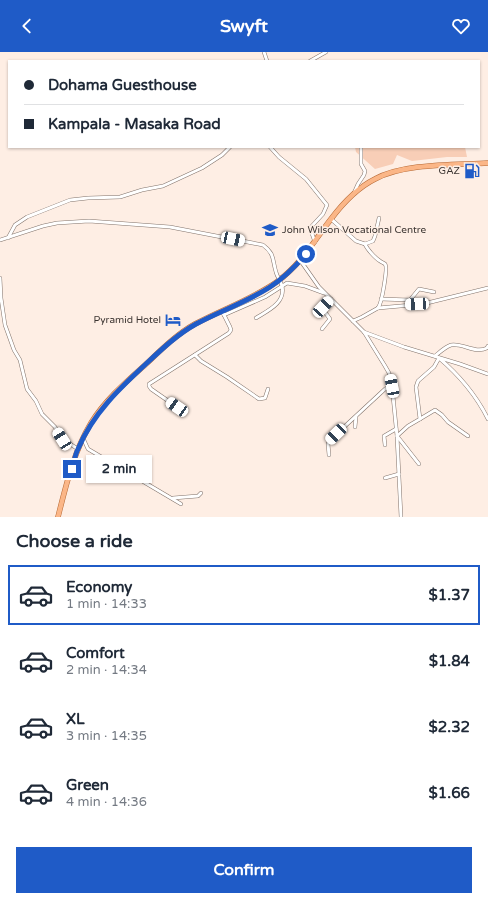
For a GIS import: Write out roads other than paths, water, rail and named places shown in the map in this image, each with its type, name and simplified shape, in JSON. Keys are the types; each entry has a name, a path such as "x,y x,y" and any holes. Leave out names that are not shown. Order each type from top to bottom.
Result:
{"main road":[{"path":"58,517 78,449 91,423 109,399 175,337 187,329 223,313 280,280 300,260 331,219 354,194 373,179 394,171 488,163"}],"street":[{"path":"312,60 326,52"},
{"path":"8,238 15,225 26,217 70,200 120,197 142,190 163,186 202,168 222,155 229,148"},
{"path":"271,148 279,157 306,179 327,205 323,214 310,228 315,242"},
{"path":"354,194 356,186 364,175 365,171 361,164 361,148"},
{"path":"365,244 373,241 379,218"},
{"path":"331,219 356,241 365,244 378,260 384,263 386,267 384,290 378,308"},
{"path":"0,240 43,226 71,221 170,227 263,245 271,252 273,256 276,273 282,285 281,295 275,306 256,318"},
{"path":"300,260 319,287 364,332 385,366 390,378 397,436 401,517"},
{"path":"0,278 5,325 14,350 20,360 27,389 36,401 42,414 55,427 62,439 78,449"},
{"path":"177,407 151,389 149,384 230,331 230,327 223,313 265,297 287,283 305,286 326,294"},
{"path":"353,321 378,308 424,304 488,288"},
{"path":"381,299 410,300 419,289 434,292"},
{"path":"322,329 330,319 322,308 331,298"},
{"path":"364,332 404,347 488,374"},
{"path":"435,356 443,349 451,346 480,350 488,346"},
{"path":"195,355 201,361 259,399 265,398 268,390"},
{"path":"439,358 449,366 472,390 488,418"},
{"path":"420,419 416,387 418,381 434,367 439,358"},
{"path":"329,455 328,444 330,440 384,391 392,386"},
{"path":"397,436 408,426 434,410 468,436"},
{"path":"355,427 356,417"},
{"path":"385,446 384,436 396,429"},
{"path":"397,436 419,464"},
{"path":"83,438 88,449 182,504"},
{"path":"385,478 399,474"},
{"path":"172,498 198,496 201,493"}],"place":[{"name":"GAZ","path":"472,171"},
{"name":"John Wilson Vocational Centre","path":"270,230"},
{"name":"Pyramid Hotel","path":"173,320"}]}
